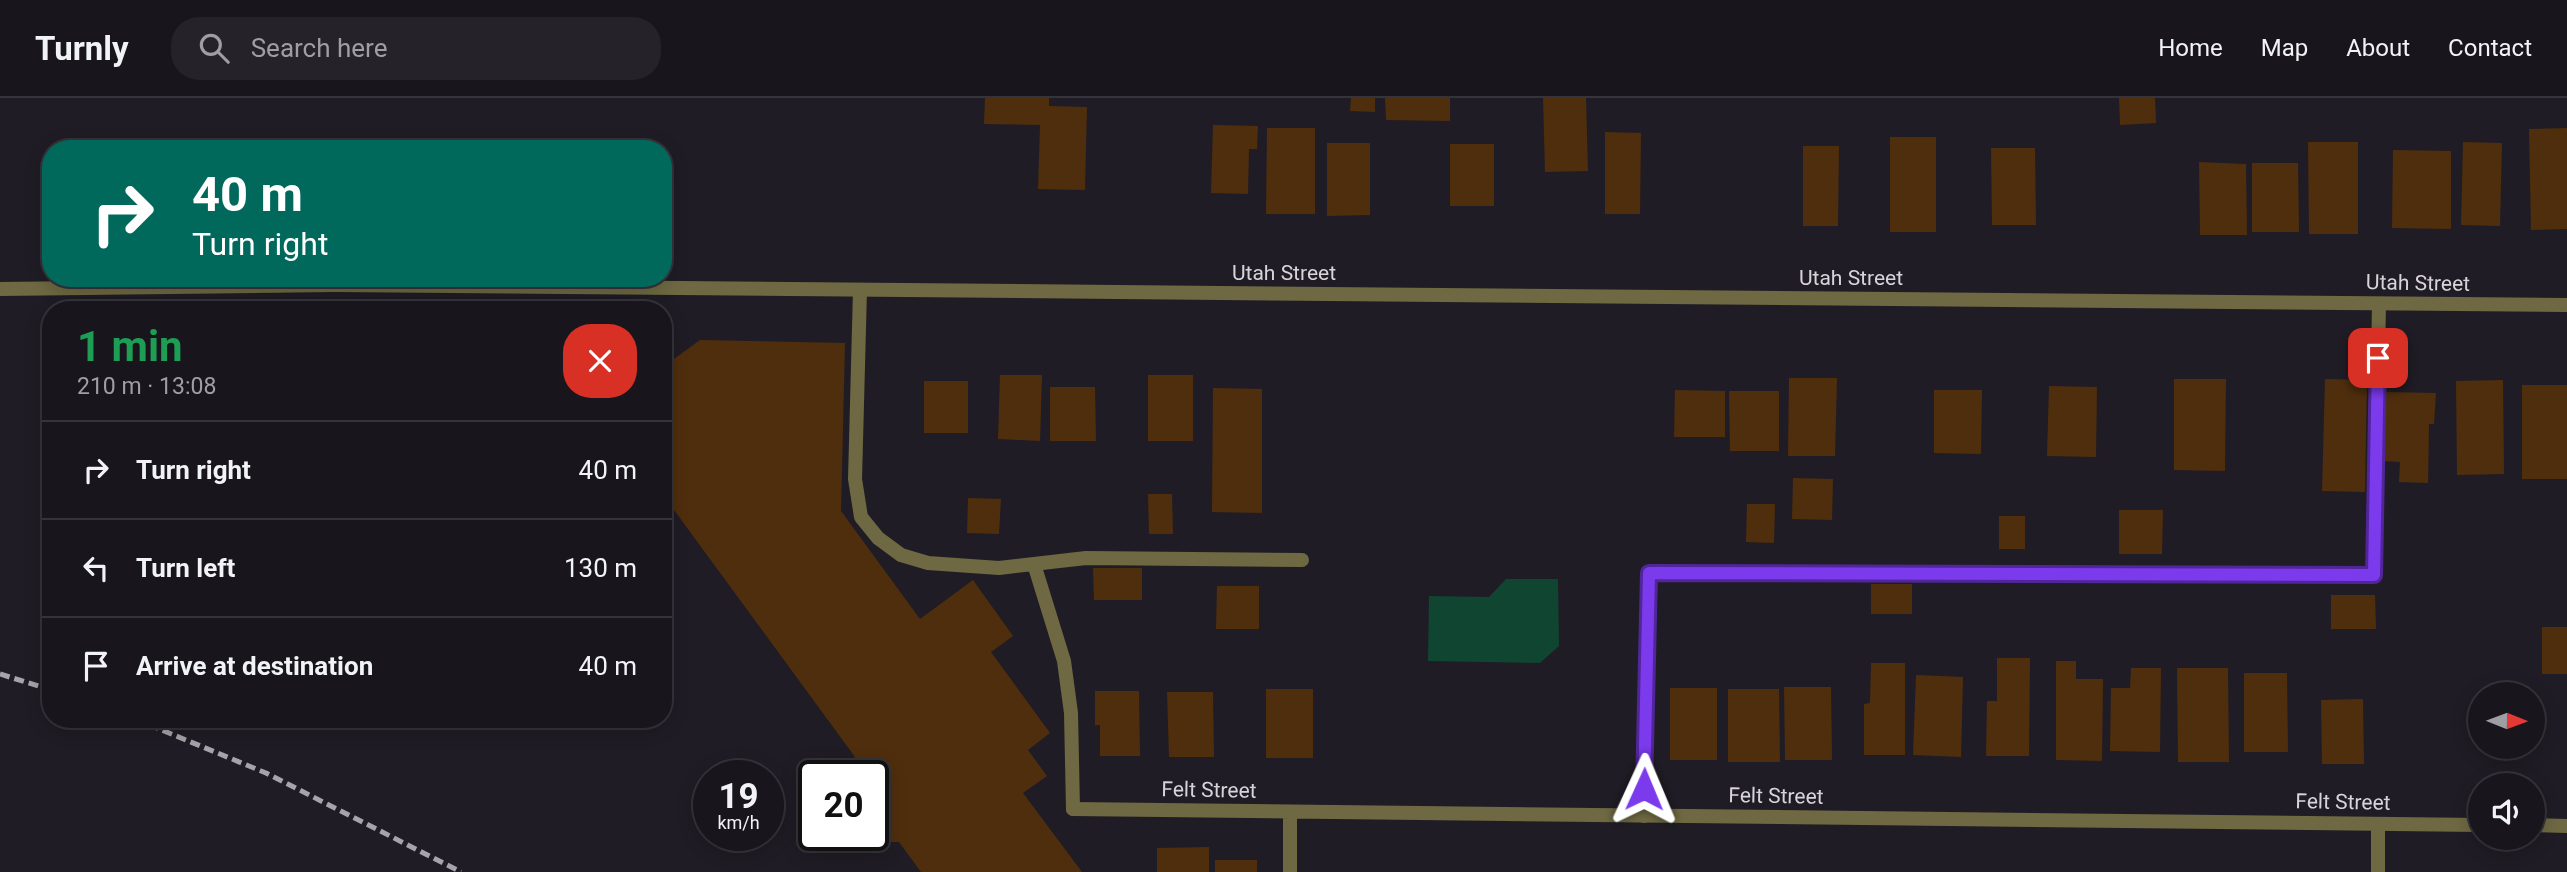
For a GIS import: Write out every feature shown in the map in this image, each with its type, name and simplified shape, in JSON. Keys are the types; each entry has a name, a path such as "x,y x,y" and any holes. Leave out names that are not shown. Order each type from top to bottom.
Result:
{"street":[{"name":"Utah Street","path":"0,289 168,287"},
{"name":"Utah Street","path":"545,287 2567,305"},
{"path":"860,290 855,479 861,517 878,538 901,555 928,564 999,568 1086,558 1302,560"},
{"path":"1644,816 1649,573 2374,575 2379,304"},
{"name":"Felt Street","path":"1034,564 1064,661 1070,713 1073,809 2468,825"},
{"path":"1290,812 1290,872"},
{"path":"2378,824 2378,872"},
{"path":"2545,825 2567,826"}],"green space":[{"path":"1506,579 1558,579 1559,646 1540,663 1428,661 1429,596 1489,597"}],"building":[{"path":"985,98 1049,98 1049,106 1087,107 1085,190 1038,189 1040,125 984,124"},
{"path":"1351,98 1375,98 1375,112 1350,111"},
{"path":"1385,98 1450,98 1450,121 1386,120"},
{"path":"1543,98 1586,98 1588,171 1545,172"},
{"path":"2119,98 2155,98 2156,123 2120,125"},
{"path":"1213,125 1258,126 1257,149 1249,149 1248,194 1211,193"},
{"path":"1267,128 1315,128 1315,214 1266,214"},
{"path":"2567,128 2567,229 2531,230 2529,129"},
{"path":"1605,132 1641,133 1640,214 1605,214"},
{"path":"1890,137 1936,137 1936,232 1890,232"},
{"path":"2308,142 2358,142 2358,234 2309,234"},
{"path":"2463,142 2502,143 2500,226 2461,225"},
{"path":"1327,143 1370,143 1370,215 1327,216"},
{"path":"1450,144 1494,144 1494,206 1450,206"},
{"path":"1803,146 1839,146 1838,226 1803,226"},
{"path":"1991,148 2035,148 2036,225 1992,225"},
{"path":"2393,150 2451,151 2451,229 2392,228"},
{"path":"2199,162 2246,164 2247,235 2200,235"},
{"path":"2252,163 2298,163 2299,232 2252,232"},
{"path":"700,340 845,343 841,511 920,619 973,580 1013,636 991,652 1050,733 1028,750 1047,776 1023,793 1082,872 921,872 899,842 889,842 889,760 851,760 855,757 672,507 672,360"},
{"path":"1000,375 1042,375 1040,441 998,439"},
{"path":"1148,375 1193,375 1193,441 1148,441"},
{"path":"1789,378 1837,378 1835,456 1788,456"},
{"path":"2174,379 2226,379 2225,471 2174,470"},
{"path":"2325,379 2367,380 2365,492 2322,491"},
{"path":"2503,380 2504,474 2457,475 2456,381"},
{"path":"924,381 968,381 968,433 924,433"},
{"path":"2522,385 2567,385 2567,479 2522,479"},
{"path":"2049,386 2097,387 2096,457 2047,456"},
{"path":"1050,387 1095,387 1096,441 1050,441"},
{"path":"1213,388 1262,389 1262,513 1212,512"},
{"path":"1675,390 1725,391 1725,437 1674,437"},
{"path":"1934,390 1982,390 1981,454 1934,453"},
{"path":"1729,391 1779,391 1779,451 1730,451"},
{"path":"2386,392 2436,393 2434,424 2429,424 2428,483 2399,482 2400,462 2384,461"},
{"path":"1793,478 1833,479 1832,520 1792,519"},
{"path":"1148,494 1172,494 1173,534 1149,534"},
{"path":"968,498 1001,499 999,534 967,533"},
{"path":"1747,504 1775,504 1774,543 1746,542"},
{"path":"2119,510 2163,510 2162,554 2119,554"},
{"path":"1999,516 2025,516 2025,549 1999,549"},
{"path":"1093,568 1142,568 1142,600 1094,600"},
{"path":"1871,584 1912,584 1912,614 1871,614"},
{"path":"1217,586 1259,586 1259,629 1216,629"},
{"path":"2331,595 2375,595 2376,629 2331,629"},
{"path":"2542,627 2567,627 2567,674 2542,674"},
{"path":"1997,658 2030,658 2029,756 1986,756 1987,701 1997,701"},
{"path":"2056,661 2076,661 2076,679 2103,679 2102,761 2056,760"},
{"path":"1871,663 1905,663 1905,755 1864,755 1864,704 1870,703"},
{"path":"2131,668 2161,668 2160,752 2110,751 2111,688 2130,688"},
{"path":"2177,668 2228,668 2229,762 2178,762"},
{"path":"2244,673 2287,673 2288,752 2244,752"},
{"path":"1916,675 1963,677 1961,757 1913,755"},
{"path":"1784,687 1831,687 1832,760 1785,760"},
{"path":"1670,688 1717,688 1717,760 1670,760"},
{"path":"1266,689 1313,689 1313,758 1266,758"},
{"path":"1728,689 1779,689 1780,762 1728,762"},
{"path":"1095,691 1139,691 1140,756 1100,756 1100,725 1095,725"},
{"path":"1167,692 1213,692 1214,757 1169,757"},
{"path":"2363,699 2364,764 2322,764 2321,700"},
{"path":"1209,847 1209,872 1157,872 1157,848"},
{"path":"1215,860 1257,860 1257,872 1215,872"}],"railway":[{"path":"0,674 42,687"},
{"path":"157,728 266,773 461,872"}],"route":[{"path":"1644,789 1649,573 2374,575 2378,358"}]}
